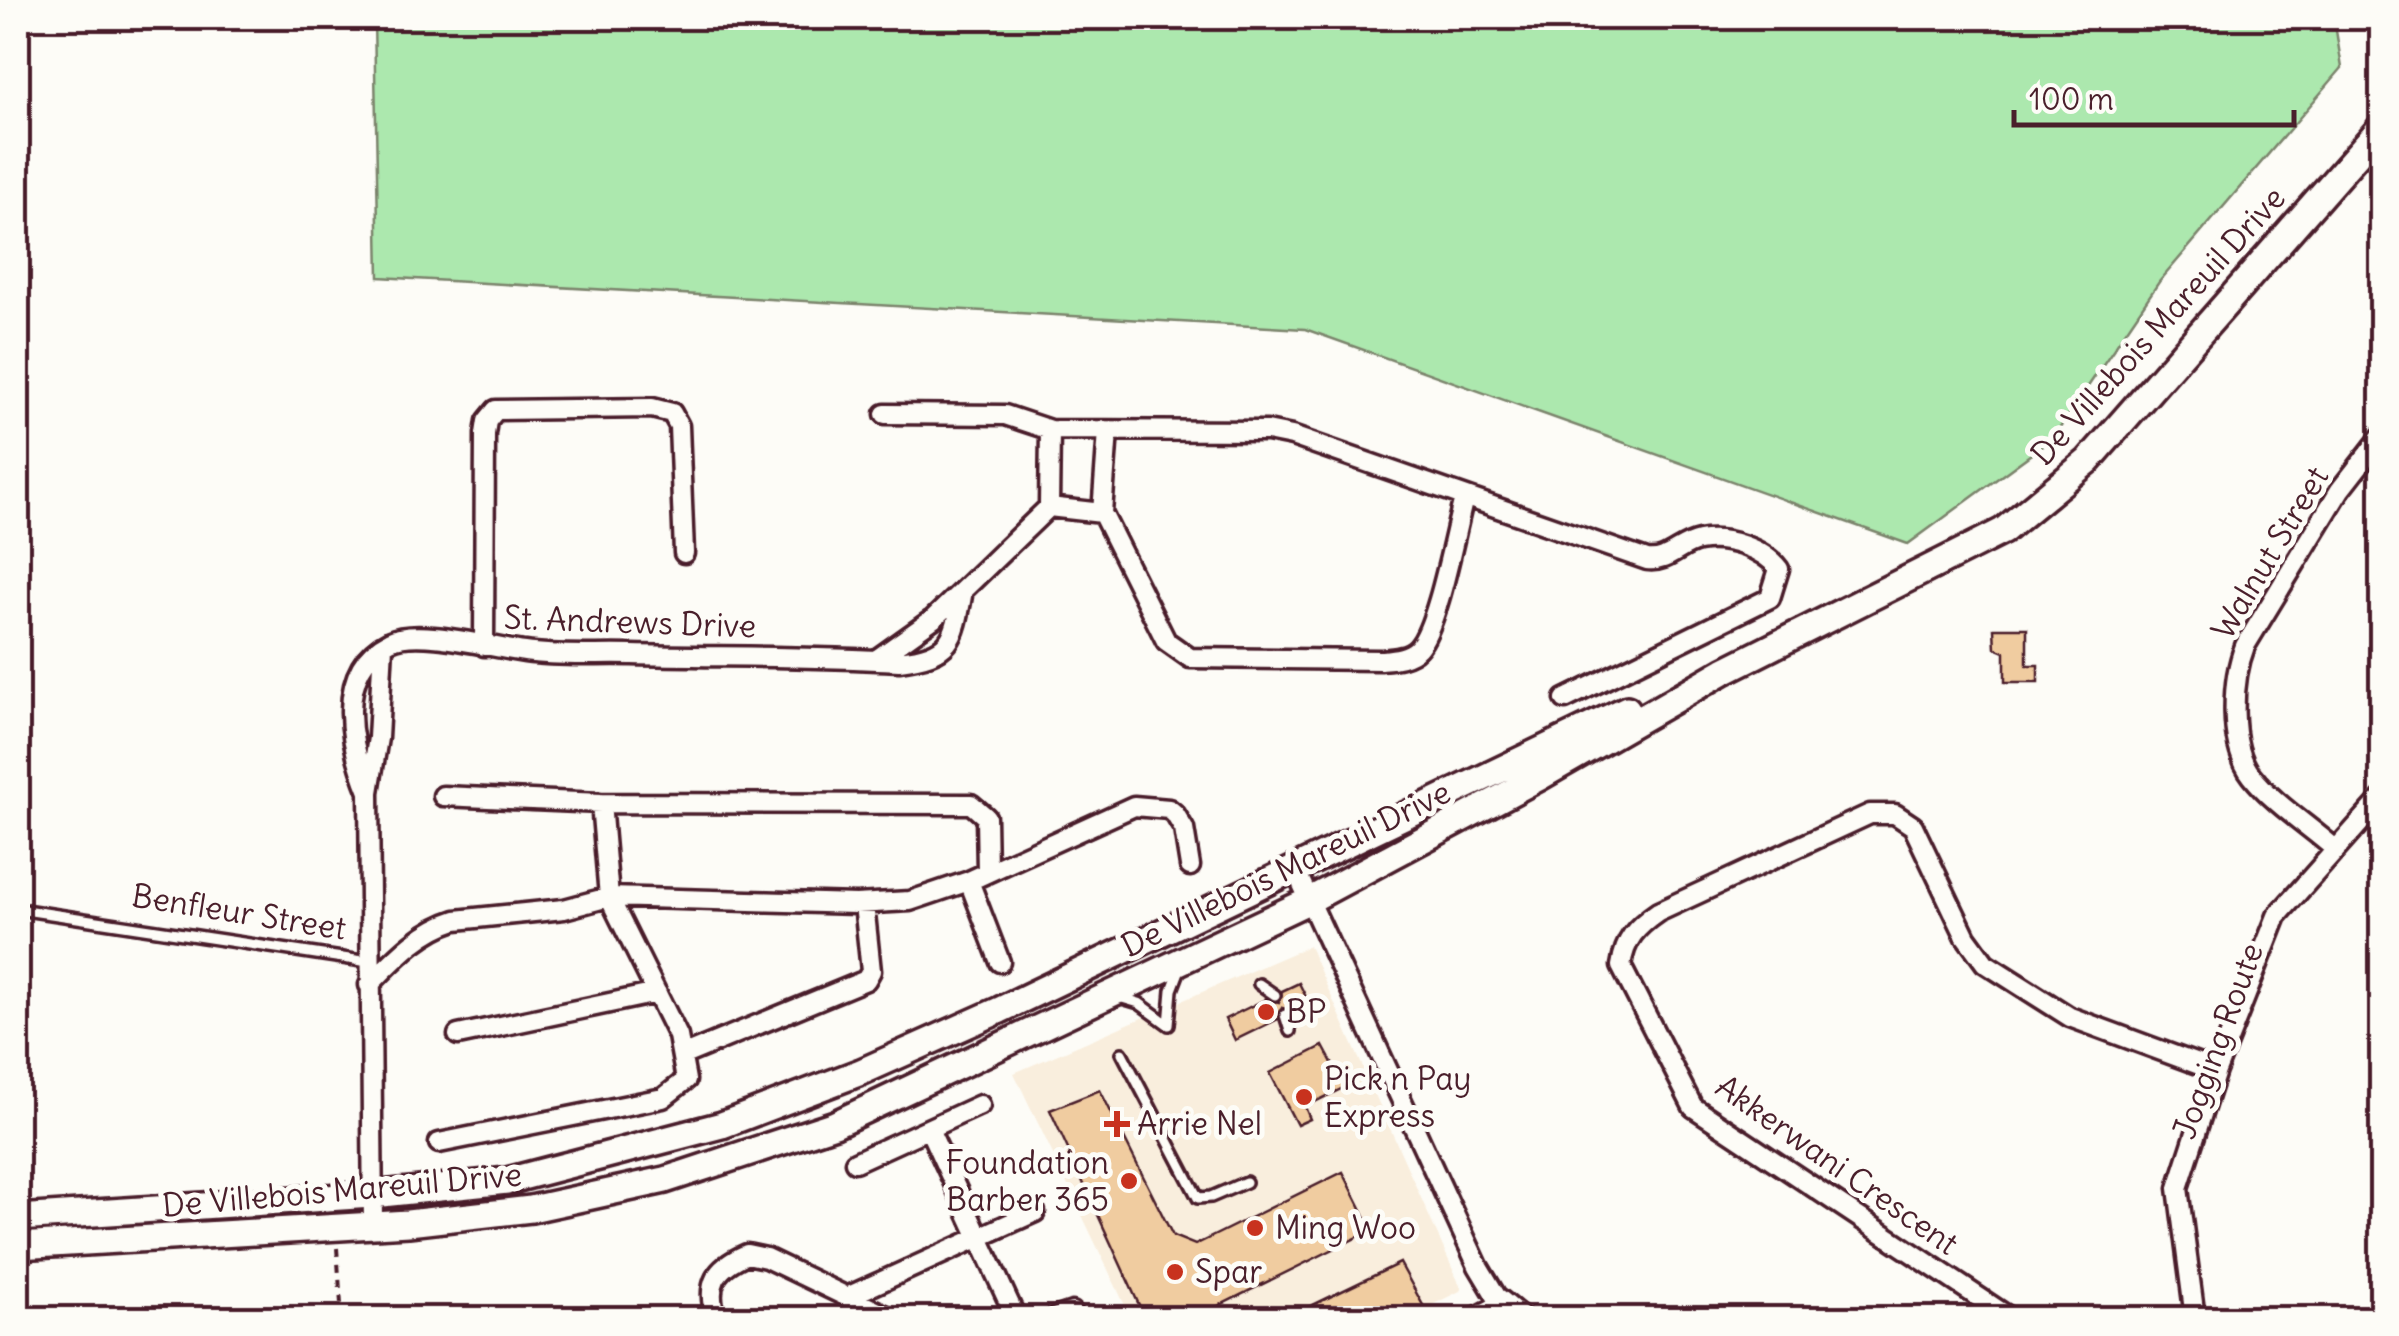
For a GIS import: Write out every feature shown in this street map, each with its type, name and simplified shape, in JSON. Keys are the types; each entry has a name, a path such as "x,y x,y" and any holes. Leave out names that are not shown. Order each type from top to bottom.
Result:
{"main road":[{"name":"De Villebois Mareuil Drive","path":"18,1218 372,1196 507,1180 722,1126 931,1041 1296,871 1925,564 2014,512 2124,407 2382,111"},
{"name":"De Villebois Mareuil Drive","path":"18,1246 373,1225 531,1208 682,1175 834,1124 1306,902 1540,777 1724,671 2003,531 2088,460 2382,126"}],"street":[{"path":"484,646 485,434 487,421 496,410 652,408 672,413 679,426 684,553"},
{"path":"885,414 1004,416 1050,430 1267,431 1292,436 1564,534 1658,562 1698,542 1728,542 1770,557 1780,577 1770,598 1565,698"},
{"path":"876,659 910,638 1049,507 1050,430"},
{"path":"1108,431 1102,512 1166,641 1190,658 1381,660 1410,654 1425,636 1464,498"},
{"name":"Walnut Street","path":"2335,849 2250,774 2238,734 2234,673 2245,646 2340,490 2382,436"},
{"path":"1049,507 1102,512"},
{"name":"St. Andrews Drive","path":"383,646 392,640 416,637 530,653 918,658 940,652 954,635 963,590"},
{"path":"369,792 355,756 351,724 354,682 366,660 383,646"},
{"path":"368,962 372,902 369,792 378,738 383,646"},
{"path":"442,796 600,803 971,804 986,817 988,871"},
{"path":"2195,1318 2178,1188 2216,1071 2270,927 2286,902 2382,798"},
{"path":"439,1142 662,1098 686,1080 684,1055 609,898 600,803"},
{"path":"369,985 404,949 440,925 472,917 564,909 609,898 864,904 920,899 969,881 1120,809 1169,809 1180,820 1190,866"},
{"name":"Akkerwani Crescent","path":"2010,1318 1693,1107 1621,966 1624,945 1636,927 1658,912 1870,814 1894,814 1912,826 1923,842 1966,937 1985,963 2070,1017 2216,1071"},
{"path":"1296,871 1306,902 1478,1266 1503,1303 1523,1318"},
{"path":"969,881 1000,962"},
{"path":"684,1055 866,980 870,971 864,904"},
{"name":"Benfleur Street","path":"368,962 373,1225"},
{"path":"458,1034 656,992"},
{"path":"855,1162 980,1105"},
{"path":"929,1128 1016,1318"},
{"path":"848,1296 1035,1212"},
{"path":"716,1318 710,1286 717,1271 747,1254 891,1318"},
{"path":"1475,1318 1503,1303"},
{"path":"1054,1318 1072,1312"}],"lane":[{"name":"Benfleur Street","path":"18,909 368,962"},
{"path":"1104,995 1140,1003 1169,1025 1172,990 1187,956"},
{"path":"1259,984 1275,995"},
{"path":"1285,1015 1290,1030"},
{"path":"1122,1053 1198,1198 1211,1197 1246,1182"}],"path":[{"path":"336,1228 342,1318"}],"shaded area":[{"path":"1309,946 1462,1290 1406,1318 1131,1318 1014,1073"}],"green space":[{"path":"374,18 2334,18 2342,68 2159,282 2053,438 1908,544 1305,329 379,277"}],"building":[{"path":"1994,628 2027,628 2027,665 2038,665 2038,682 2005,682 2005,652 1995,648"},
{"path":"1299,983 1309,1003 1292,1012 1282,1008 1278,1019 1235,1040 1225,1019 1266,999 1279,1002 1282,991"},
{"name":"Pick n Pay Express","path":"1323,1046 1345,1087 1305,1107 1310,1119 1297,1125 1270,1073"},
{"path":"1100,1090 1173,1236 1195,1245 1343,1172 1372,1230 1194,1318 1145,1318 1050,1110"},
{"path":"1400,1263 1425,1309 1405,1318 1286,1318"}],"place":[{"name":"BP","path":"1266,1012"},
{"name":"Pick n Pay Express","path":"1304,1097"},
{"name":"Arrie Nel","path":"1117,1124"},
{"name":"Foundation Barber 365","path":"1129,1181"},
{"name":"Ming Woo","path":"1255,1228"},
{"name":"Spar","path":"1175,1272"}]}
